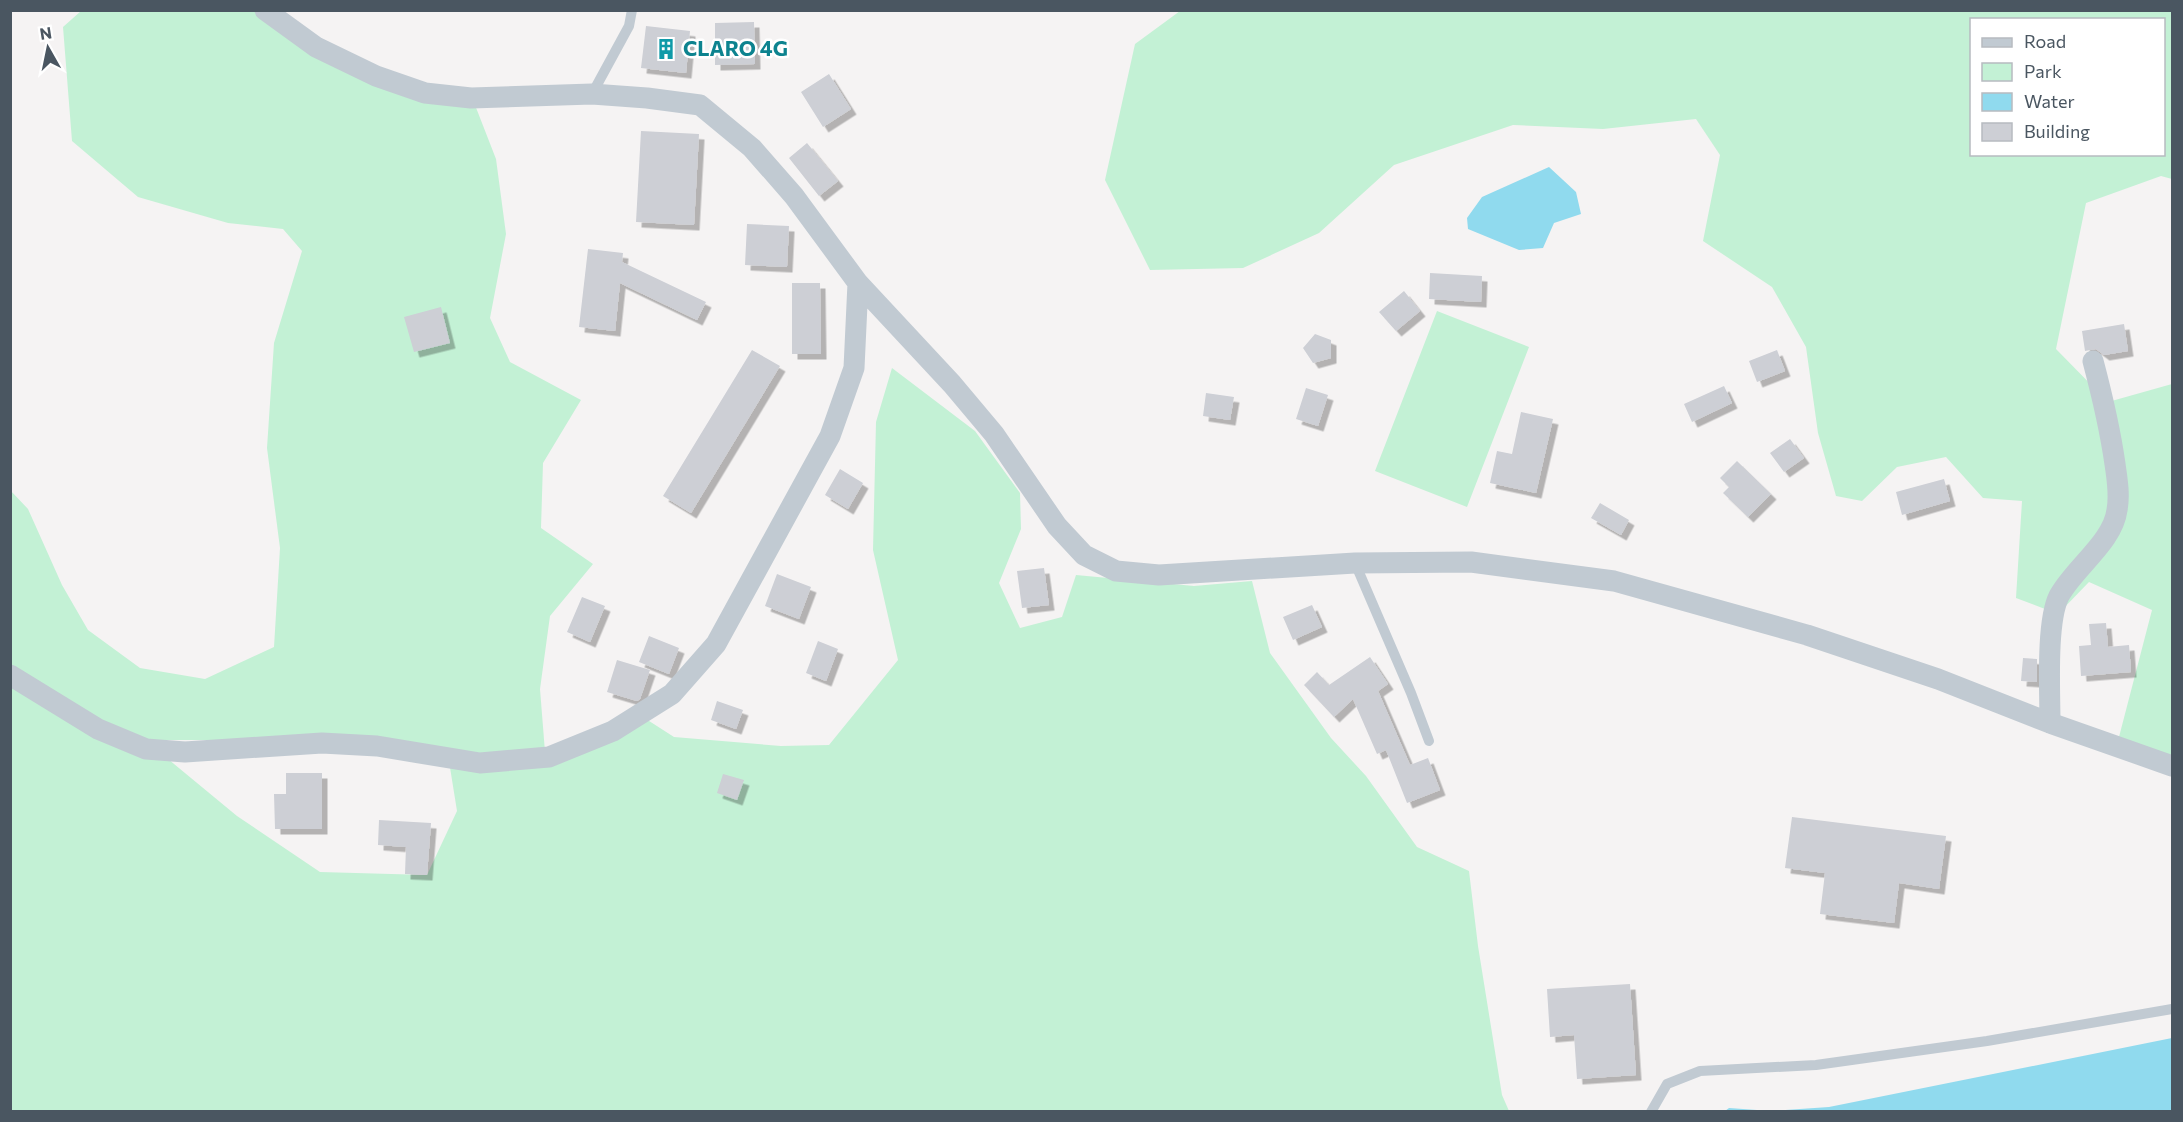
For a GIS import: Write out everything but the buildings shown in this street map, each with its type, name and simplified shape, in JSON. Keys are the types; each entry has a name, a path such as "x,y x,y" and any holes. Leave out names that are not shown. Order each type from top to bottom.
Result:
{"street":[{"path":"265,10 316,47 376,76 424,93 471,98 592,94 700,105 752,148 794,196 858,283 952,384 987,426 1057,526 1084,555 1116,571 1159,575 1355,562 1471,562 1614,581 1807,634 1938,679 2050,723 2172,766"},
{"path":"10,675 98,729 146,749 185,752 322,743 377,746 480,763 549,757 613,731 672,694 716,644 830,436 854,368 858,283"},
{"path":"2050,723 2054,607 2060,594 2112,527 2117,511 2118,492 2111,438 2093,361"}],"lane":[{"path":"592,94 629,26 633,10"},
{"path":"1355,562 1403,672 1429,741"},
{"path":"1651,1112 1668,1084 1700,1071 1816,1065 1987,1041 2172,1009"}],"green space":[{"path":"81,11 257,11 312,53 475,105 496,159 506,234 490,318 510,362 581,400 543,463 541,528 593,564 550,616 540,689 545,752 582,737 632,710 674,737 781,746 829,745 898,660 873,550 876,422 892,368 975,431 1020,493 1021,529 999,583 1020,628 1062,617 1076,575 1194,586 1252,581 1270,653 1331,738 1366,776 1417,847 1469,871 1478,946 1502,1095 1509,1111 11,1111 10,490 28,509 62,585 88,630 140,668 205,679 274,647 280,548 267,448 274,343 302,251 283,229 228,223 138,197 72,141 63,27","holes":["145,740 248,740 448,755 457,811 427,875 320,872 237,816"]},
{"path":"1180,11 2172,11 2172,179 2161,176 2086,203 2056,349 2108,402 2172,384 2172,757 2119,737 2152,610 2089,582 2058,614 2016,598 2022,501 1983,498 1946,457 1897,467 1862,501 1836,496 1818,433 1806,347 1772,287 1703,241 1720,155 1696,119 1603,129 1513,125 1394,165 1319,233 1243,268 1150,270 1105,180 1135,44"},
{"path":"1437,311 1529,347 1467,507 1375,471"}],"water":[{"path":"1549,167 1576,192 1581,214 1554,223 1543,248 1519,250 1468,229 1467,218 1482,197"},
{"path":"2172,1038 2172,1111 1771,1111 1829,1107"},
{"path":"1729,1108 1771,1111 1725,1111"}],"place":[{"name":"CLARO 4G","path":"666,49"}]}
